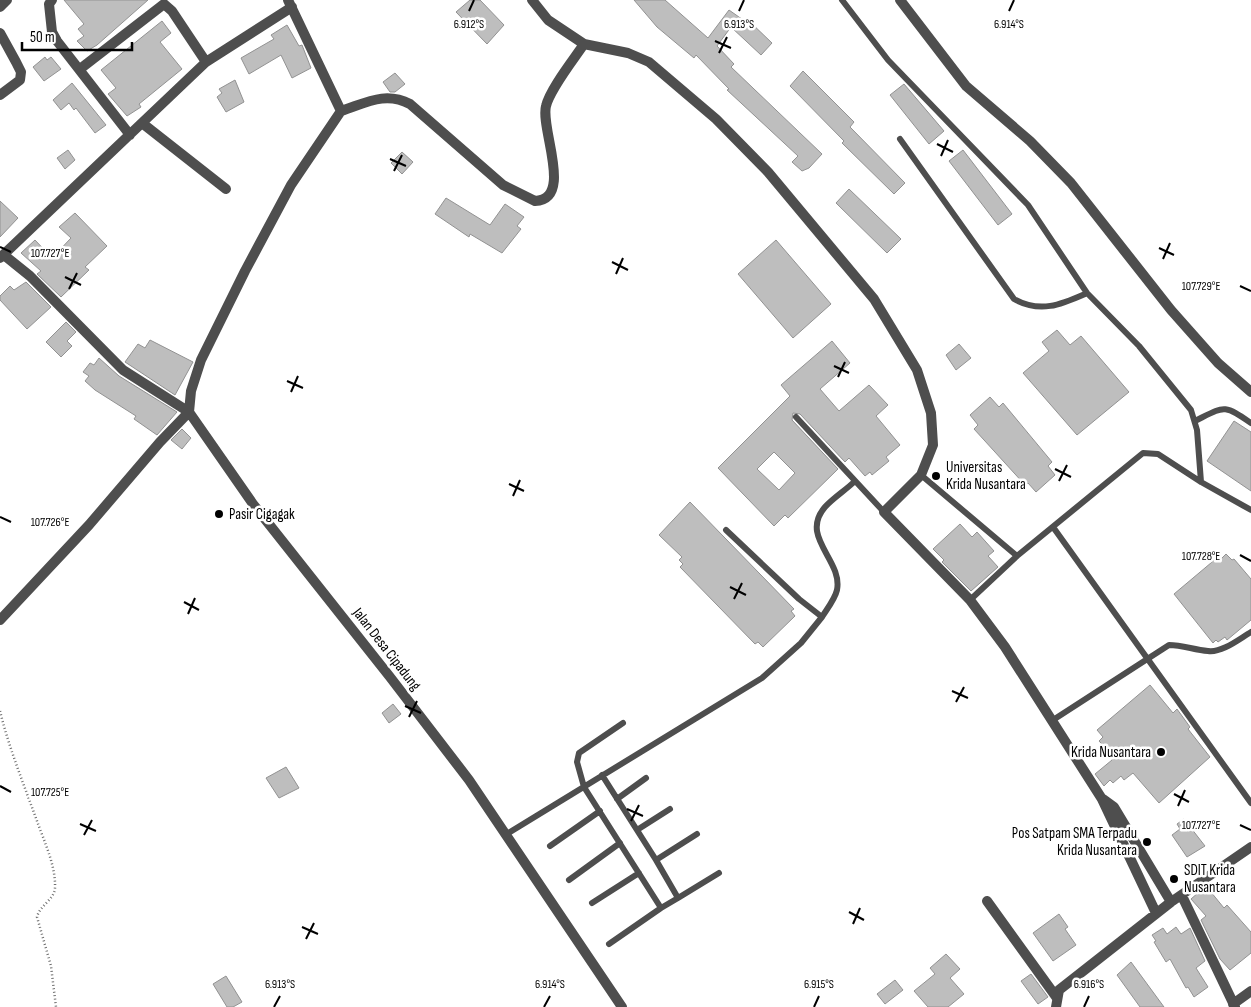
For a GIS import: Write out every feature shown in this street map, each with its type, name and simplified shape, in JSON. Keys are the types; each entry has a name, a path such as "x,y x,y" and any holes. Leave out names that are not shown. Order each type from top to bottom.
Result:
{"street":[{"path":"0,7 7,0"},
{"path":"532,0 548,20 584,44 628,52 649,62 708,113 768,172 874,299 917,370 931,413 933,445 921,475 884,512 970,600 1005,647 1102,799 1156,913"},
{"path":"900,0 966,86 1030,141 1071,182 1171,310 1218,363 1251,392"},
{"path":"48,1 52,32 130,136"},
{"path":"80,70 164,4 172,11 206,62"},
{"path":"189,412 123,370 30,276 2,256 206,62 290,4 341,111"},
{"path":"0,33 20,72 20,80 0,94"},
{"path":"0,620 89,525 160,442 189,412 191,390 201,360 245,271 292,185 341,111 377,99 391,97 402,100 410,104 503,185 524,198 542,201 548,198 552,192 555,179 546,107 584,44"},
{"path":"142,123 226,189"},
{"name":"Jalan Desa Cipadung","path":"189,412 253,504 469,780 622,1007"},
{"path":"1102,799 1114,807 1171,902"},
{"path":"1057,1002 1059,990 1156,913 1251,847"},
{"path":"1182,896 1210,951 1234,1006 1251,991"},
{"path":"987,901 1057,1002"}],"lane":[{"path":"842,0 888,60 1028,205 1087,293 1139,346 1191,410 1195,421 1201,482"},
{"path":"900,139 1014,299 1025,305 1038,308 1056,306 1087,293"},
{"path":"1195,421 1222,408 1232,410 1251,423"},
{"path":"796,417 884,512"},
{"path":"970,600 1017,556 1142,453 1158,454 1201,482 1251,510"},
{"path":"921,475 1017,556"},
{"path":"505,834 762,678 800,642 822,617 836,595 838,580 817,536 818,522 826,506 854,480"},
{"path":"1053,528 1251,803"},
{"path":"726,530 799,599 822,617"},
{"path":"1053,720 1146,658 1169,645 1179,645 1210,652 1220,650 1251,632"},
{"path":"623,723 579,753 577,762 584,786 661,908"},
{"path":"602,776 678,898"},
{"path":"617,799 646,778"},
{"path":"637,830 670,809"},
{"path":"550,846 600,811"},
{"path":"656,860 697,834"},
{"path":"569,880 620,843"},
{"path":"592,903 638,873"},
{"path":"609,944 661,908 719,873"}],"path":[{"path":"0,711 55,880 52,896 39,912 38,917 51,966 56,1007"}],"building":[{"path":"64,0 148,0 97,45 87,51 77,41 84,36 78,29 84,24"},
{"path":"470,0 480,0 504,25 487,44 456,12"},
{"path":"634,0 665,0 708,38 729,10 746,22 748,20 772,43 761,55 731,27 717,46 734,64 731,67 822,154 809,168 802,171 792,162 798,156 727,90 729,89 696,55 694,58 657,27"},
{"path":"162,21 171,33 160,42 182,69 139,104 141,107 127,116 108,94 116,88 101,70"},
{"path":"287,25 299,46 302,45 311,68 292,78 281,55 249,74 241,58 274,39 271,35"},
{"path":"45,57 47,60 51,57 61,69 44,81 33,67"},
{"path":"803,71 854,122 850,127 905,183 894,194 842,143 844,141 790,86"},
{"path":"395,73 405,84 395,92 390,92 383,82"},
{"path":"235,80 244,102 226,112 217,97 222,93 219,89"},
{"path":"72,83 106,125 95,133 76,108 74,110 69,103 61,110 53,100"},
{"path":"904,84 944,131 929,144 890,95"},
{"path":"68,150 75,160 65,169 57,158"},
{"path":"963,150 1012,214 998,225 949,161"},
{"path":"402,152 413,162 402,174 391,163"},
{"path":"849,189 901,239 887,253 836,203"},
{"path":"446,198 490,225 505,204 524,217 517,226 521,229 502,253 470,234 469,237 435,214"},
{"path":"0,201 18,218 0,237"},
{"path":"75,213 107,246 85,267 89,270 61,297 37,274 41,271 21,253 35,240 52,258 71,238 59,227"},
{"path":"776,240 831,304 793,338 738,274"},
{"path":"26,282 51,307 27,329 0,300 0,296 10,286 14,290"},
{"path":"66,322 76,332 67,341 72,346 61,357 46,342"},
{"path":"1057,330 1070,345 1081,336 1129,392 1077,435 1023,373 1049,351 1042,342"},
{"path":"150,340 193,362 175,395 125,362 138,344 145,348"},
{"path":"832,341 850,363 820,389 839,411 869,385 888,405 876,416 900,445 886,457 889,461 872,475 870,472 865,476 849,458 845,462 800,414 793,413 792,420 838,469 788,518 785,515 774,526 718,468 790,396 781,385","holes":["774,452 795,473 779,490 757,469"]},
{"path":"959,344 971,358 956,370 946,355"},
{"path":"99,358 119,376 177,412 157,435 134,419 136,416 95,390 85,381 89,376 83,372 90,363 94,365"},
{"path":"990,397 999,407 1003,403 1052,462 1048,466 1055,475 1036,492 1028,483 1025,485 974,429 978,425 970,415"},
{"path":"1234,421 1251,432 1251,491 1207,461"},
{"path":"182,429 191,438 182,449 171,440"},
{"path":"690,502 794,609 791,611 795,616 763,647 758,642 755,644 680,567 683,564 679,560 682,557 659,535"},
{"path":"960,524 972,537 977,532 994,551 988,556 998,567 971,591 942,562 944,560 933,549"},
{"path":"1226,554 1232,560 1234,559 1251,579 1251,620 1227,640 1225,637 1213,643 1174,594 1218,557 1220,560"},
{"name":"Krida Nusantara","path":"1150,685 1173,713 1177,709 1190,727 1188,729 1210,757 1159,803 1133,773 1124,780 1121,776 1113,783 1110,780 1104,786 1095,774 1112,760 1113,756 1099,741 1103,737 1097,730"},
{"path":"393,704 401,714 389,723 382,713"},
{"path":"286,767 299,788 279,798 266,778"},
{"path":"1184,819 1205,846 1187,857 1172,835 1180,829 1177,824"},
{"path":"1206,886 1224,908 1227,905 1251,932 1251,953 1230,970 1220,959 1201,920 1206,916 1191,899"},
{"path":"1059,914 1068,927 1065,929 1076,945 1053,961 1033,933"},
{"path":"1176,927 1181,934 1190,928 1205,961 1196,968 1208,987 1194,997 1188,987 1186,988 1170,959 1166,962 1152,935 1163,928 1167,934"},
{"path":"946,954 960,969 950,978 964,994 948,1007 928,1007 914,991 935,974 930,968"},
{"path":"1131,962 1164,1007 1140,1007 1117,975"},
{"path":"1031,974 1048,997 1038,1004 1021,981"},
{"path":"226,976 242,1002 233,1007 227,1007 213,984"},
{"path":"895,980 903,990 885,1004 877,994"}],"place":[{"name":"Universitas Krida Nusantara","path":"936,476"},
{"name":"Pasir Cigagak","path":"219,514"},
{"name":"Krida Nusantara","path":"1161,752"},
{"name":"Pos Satpam SMA Terpadu Krida Nusantara","path":"1147,842"},
{"name":"SDIT Krida Nusantara","path":"1174,879"}]}
